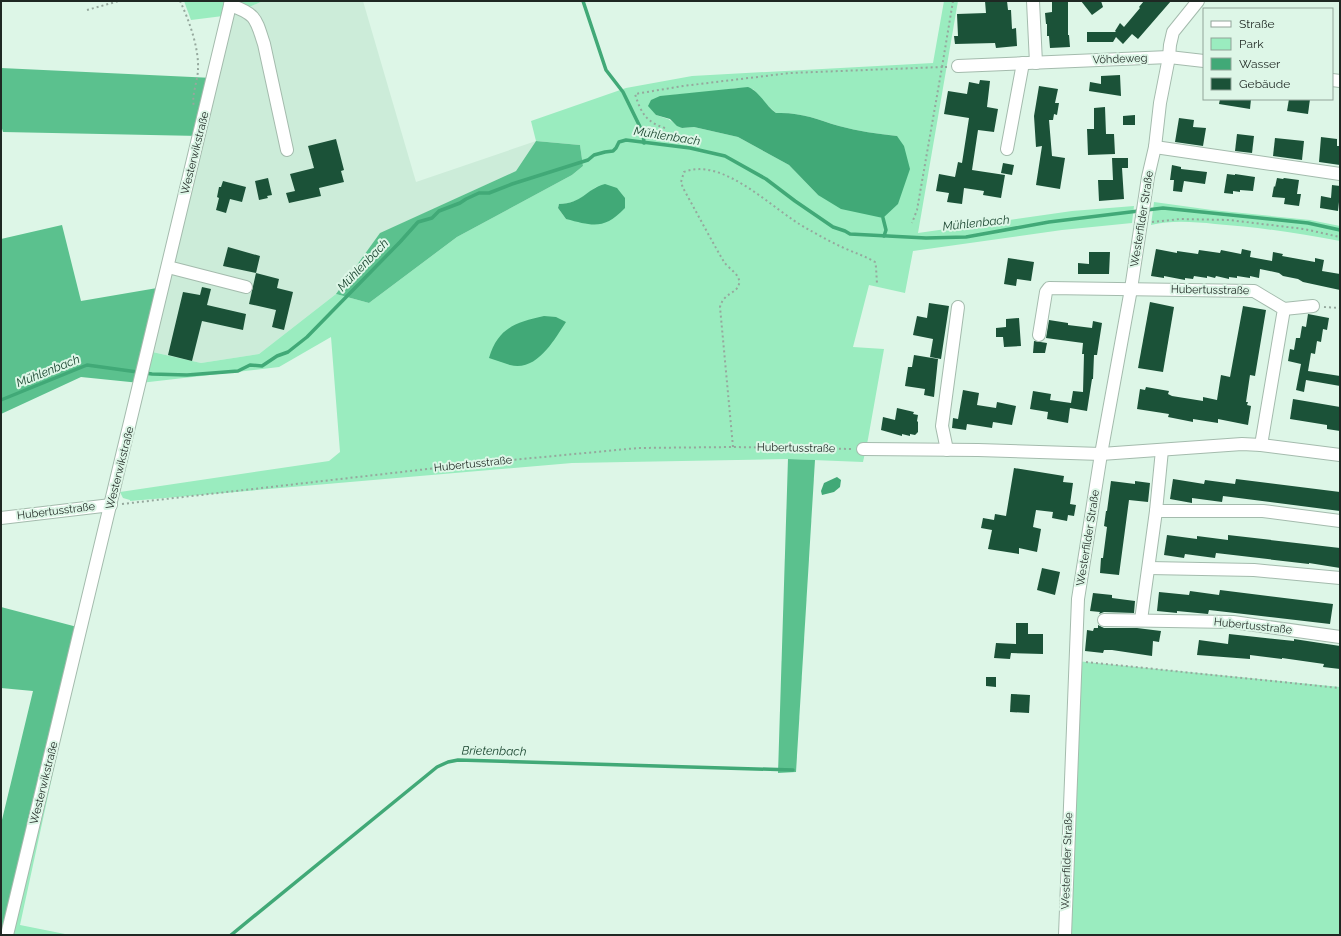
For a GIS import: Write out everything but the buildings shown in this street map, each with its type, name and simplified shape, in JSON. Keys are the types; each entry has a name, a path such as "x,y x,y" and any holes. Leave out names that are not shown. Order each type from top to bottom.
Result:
{"street":[{"path":"1033,1 1036,63"},
{"name":"Westerfilder Straße","path":"1065,935 1078,599 1101,454 1131,289 1148,177 1155,146 1160,103 1173,32 1198,1"},
{"name":"Westerwikstraße","path":"7,935 231,3"},
{"path":"231,3 254,17 259,29 264,44 288,150"},
{"name":"Vöhdeweg","path":"958,66 1169,57 1203,61"},
{"path":"1007,150 1023,63"},
{"path":"1155,146 1340,174"},
{"path":"168,267 246,287"},
{"name":"Hubertusstraße","path":"1039,335 1046,292 1048,289 1254,291 1284,309"},
{"path":"1261,445 1284,309 1313,306"},
{"path":"947,450 942,426 958,307"},
{"path":"863,450 947,450 1101,454 1242,444 1340,455"},
{"path":"1141,620 1156,512 1162,450"},
{"name":"Hubertusstraße","path":"1,518 111,505"},
{"path":"1156,512 1263,511 1340,521"},
{"path":"1148,568 1254,570 1340,578"},
{"name":"Hubertusstraße","path":"1104,620 1233,622 1340,637"}],"path":[{"path":"87,10 119,1"},
{"path":"180,1 190,27 198,55 198,80 192,99 193,105 204,116"},
{"path":"912,223 917,210 953,1"},
{"path":"665,128 650,122 640,108 635,94 690,85 790,73 942,68 958,66"},
{"path":"733,447 720,307 722,299 738,288 740,282 739,277 725,264 683,188 681,182 684,172 690,169 713,172 726,176 746,186 803,227 831,242 866,256 875,262 877,284"},
{"path":"1141,224 1180,219 1229,220 1304,230 1340,237"},
{"path":"1313,306 1340,308"},
{"name":"Hubertusstraße","path":"111,505 480,463 630,448 733,447 863,450"},
{"path":"1076,662 1340,688"}],"shaded area":[{"path":"263,1 363,1 416,182 536,141 516,171 381,233 336,294 259,354 201,363 148,351 231,15"},
{"path":"1,68 213,78 200,136 3,132 1,125"},
{"path":"536,141 580,145 583,166 572,175 457,237 369,303 336,294 380,233 516,171"},
{"path":"62,225 81,301 163,287 140,383 81,377 1,414 1,239"},
{"path":"788,459 815,460 796,772 778,773"},
{"path":"1,607 81,628 7,935 1,935 1,824 33,691 1,688"}],"green space":[{"path":"184,1 263,1 231,15 191,20"},
{"path":"944,1 958,1 918,233 1072,211 1134,206 1132,223 1062,230 913,251 905,293 869,285 853,347 884,349 863,462 788,459 572,463 130,501 123,498 120,492 329,461 340,452 331,337 279,367 140,383 148,351 201,363 259,354 336,294 369,303 457,237 572,175 583,166 580,145 536,141 531,121 626,88 692,76 933,63","holes":["736,88 753,89 776,113 801,115 839,126 897,136 818,195 789,165 738,137 694,127 682,128 668,119 656,115 655,113 674,95","597,186 566,219 558,208 559,204 575,201"]},
{"path":"1154,202 1212,210 1310,220 1340,226 1340,241 1309,235 1207,223 1175,222 1151,225"},
{"path":"111,505 20,925 70,935 7,935"},
{"path":"1076,661 1340,687 1340,935 1065,935"}],"water":[{"path":"748,87 756,92 776,113 801,115 839,126 897,136 904,146 910,169 898,204 883,218 841,209 818,195 789,165 738,137 694,127 682,128 677,126 670,119 656,115 648,106 651,100 660,96"},
{"path":"605,184 617,188 625,198 625,208 611,220 604,223 591,224 566,219 558,208 559,204 573,202 593,189"},
{"path":"544,316 556,317 566,322 544,353 528,364 520,366 510,365 489,358 497,340 509,328 525,321"},
{"path":"837,477 841,480 840,487 834,492 822,495 821,491 824,483"}],"waterway":[{"path":"583,1 606,70 623,92 643,133 644,143"},
{"name":"Mühlenbach","path":"1,400 87,365 152,374 187,375 238,371 250,365 262,366 277,356 288,352 307,337 418,222 432,218 439,211 460,203 479,193 489,193 512,184 588,160 594,155 613,151 619,142 626,140 690,148 725,156 766,179 833,227 850,234 926,238 966,237 1049,222 1163,208 1308,223 1340,230"},
{"path":"883,218 886,230 884,236"},
{"name":"Brietenbach","path":"231,935 437,767 448,762 458,760 793,770"}]}
